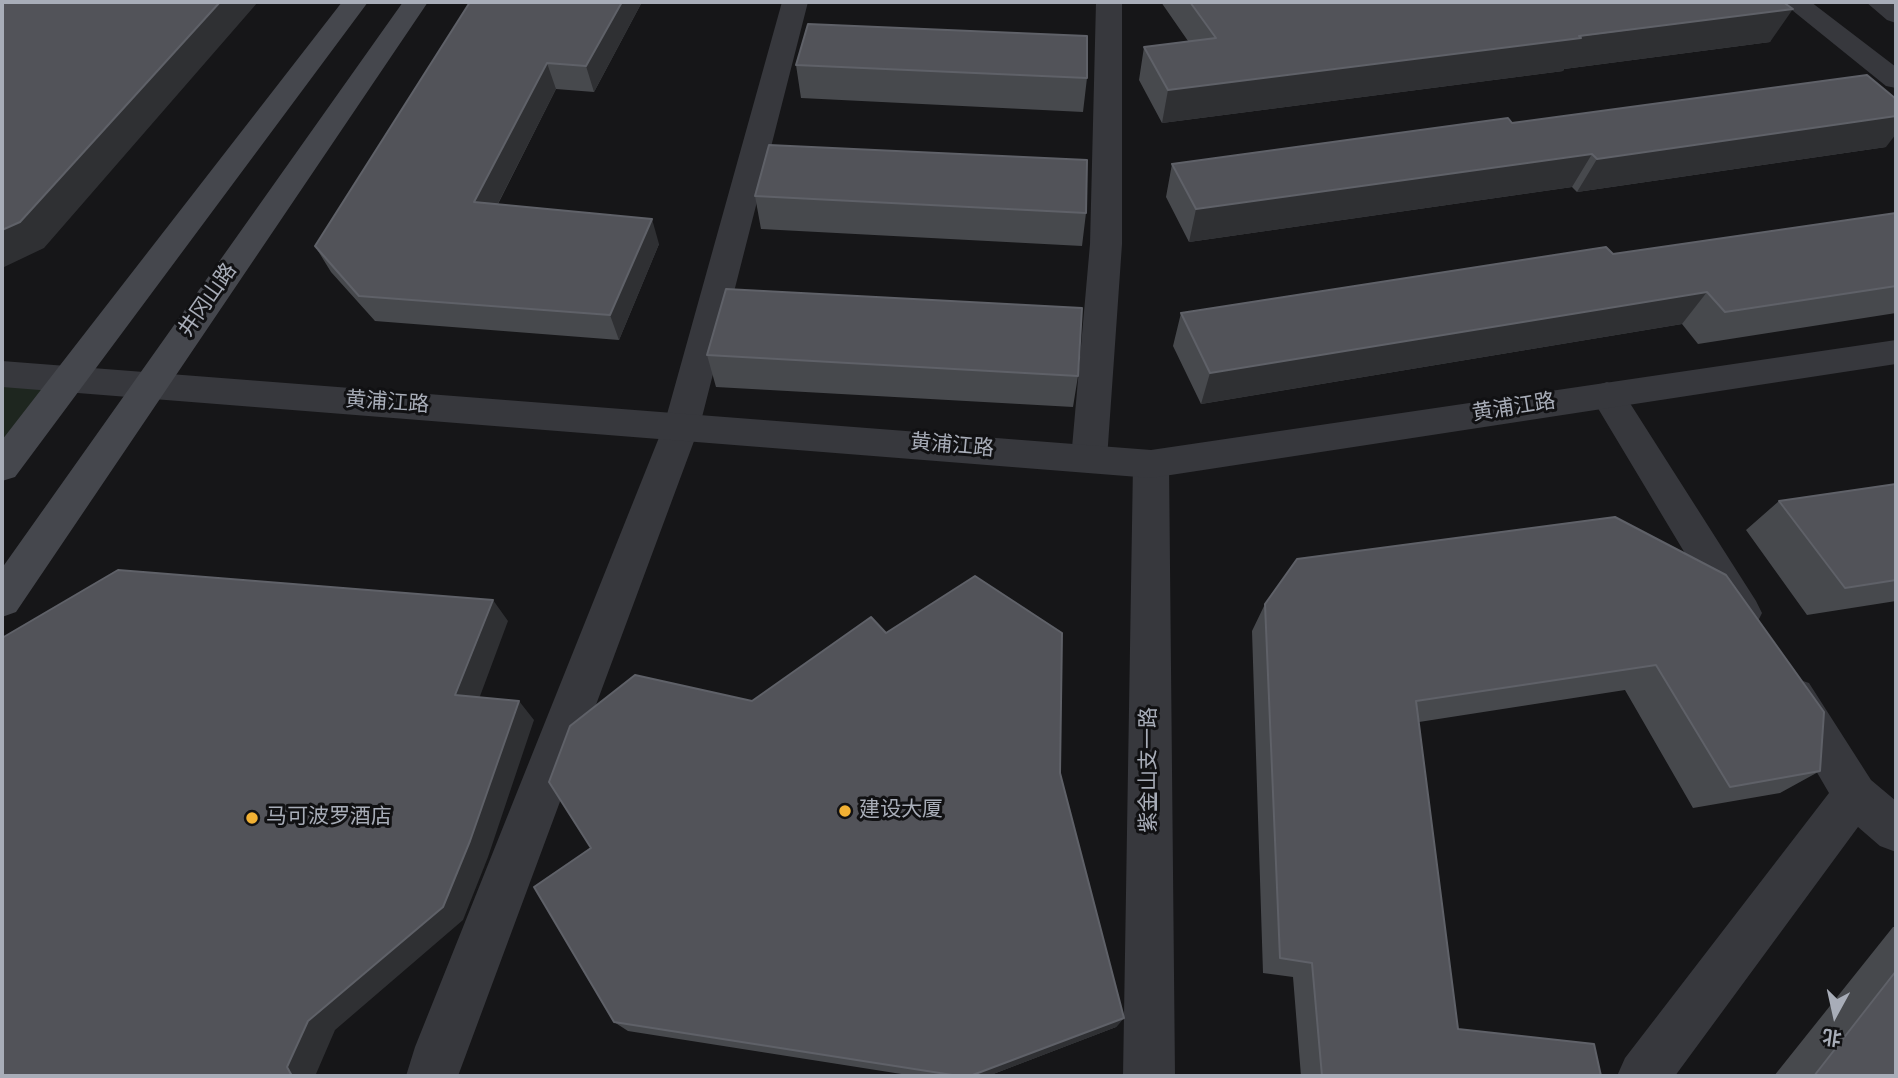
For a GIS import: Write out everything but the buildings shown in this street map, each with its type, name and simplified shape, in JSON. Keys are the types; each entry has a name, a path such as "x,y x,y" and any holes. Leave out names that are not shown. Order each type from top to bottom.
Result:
{"main road":[{"path":"2,467 355,2"},
{"name":"井冈山路","path":"2,600 415,2"}],"street":[{"path":"432,1076 440,1047 682,425 795,2"},
{"path":"1089,459 1106,244 1109,2"},
{"path":"1795,2 1896,80"},
{"path":"1878,2 1896,15"},
{"name":"黄浦江路","path":"2,374 682,425 1151,464 1896,352"},
{"path":"1607,395 1855,795 1896,830"},
{"name":"紫金山支一路","path":"1149,1076 1151,464"},
{"path":"1643,1076 1855,795"}],"shaded area":[{"path":"2,374 68,380 2,468"}],"place":[{"name":"建设大厦","path":"845,811"},
{"name":"马可波罗酒店","path":"252,818"}]}
